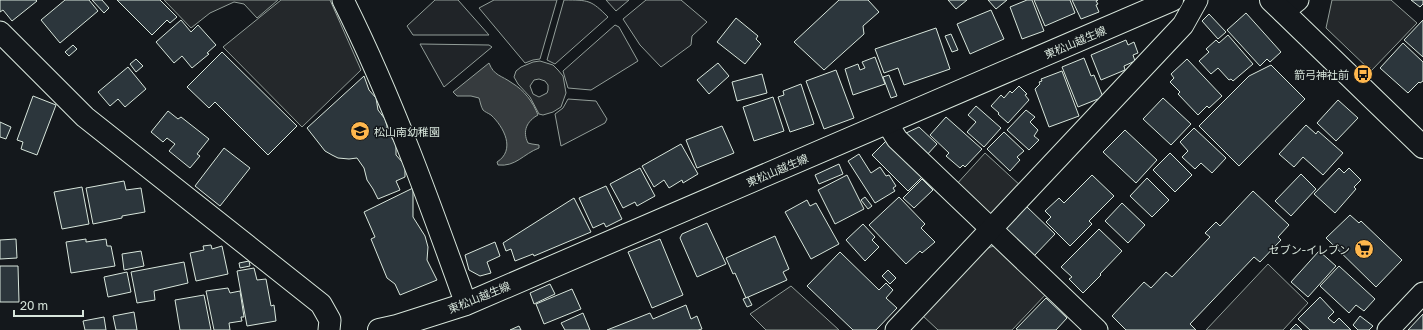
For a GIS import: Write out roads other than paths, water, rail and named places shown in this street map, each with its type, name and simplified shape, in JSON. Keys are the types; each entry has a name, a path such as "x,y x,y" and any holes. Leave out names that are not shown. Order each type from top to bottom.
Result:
{"main road":[{"name":"東松山越生線","path":"379,330 397,326 466,304 1172,0"},
{"path":"1284,4 1423,147"}],"street":[{"path":"343,0 363,39 419,173 466,304"},
{"path":"896,330 1183,25 1197,0"},
{"path":"0,32 85,117 321,304 330,320 329,330"},
{"path":"887,123 896,139 1097,330"},
{"path":"1388,330 1423,293"}],"place":[{"name":"箭弓神社前","path":"1363,74"},
{"name":"松山南幼稚園","path":"360,131"},
{"name":"セブン-イレブン","path":"1364,249"}]}
